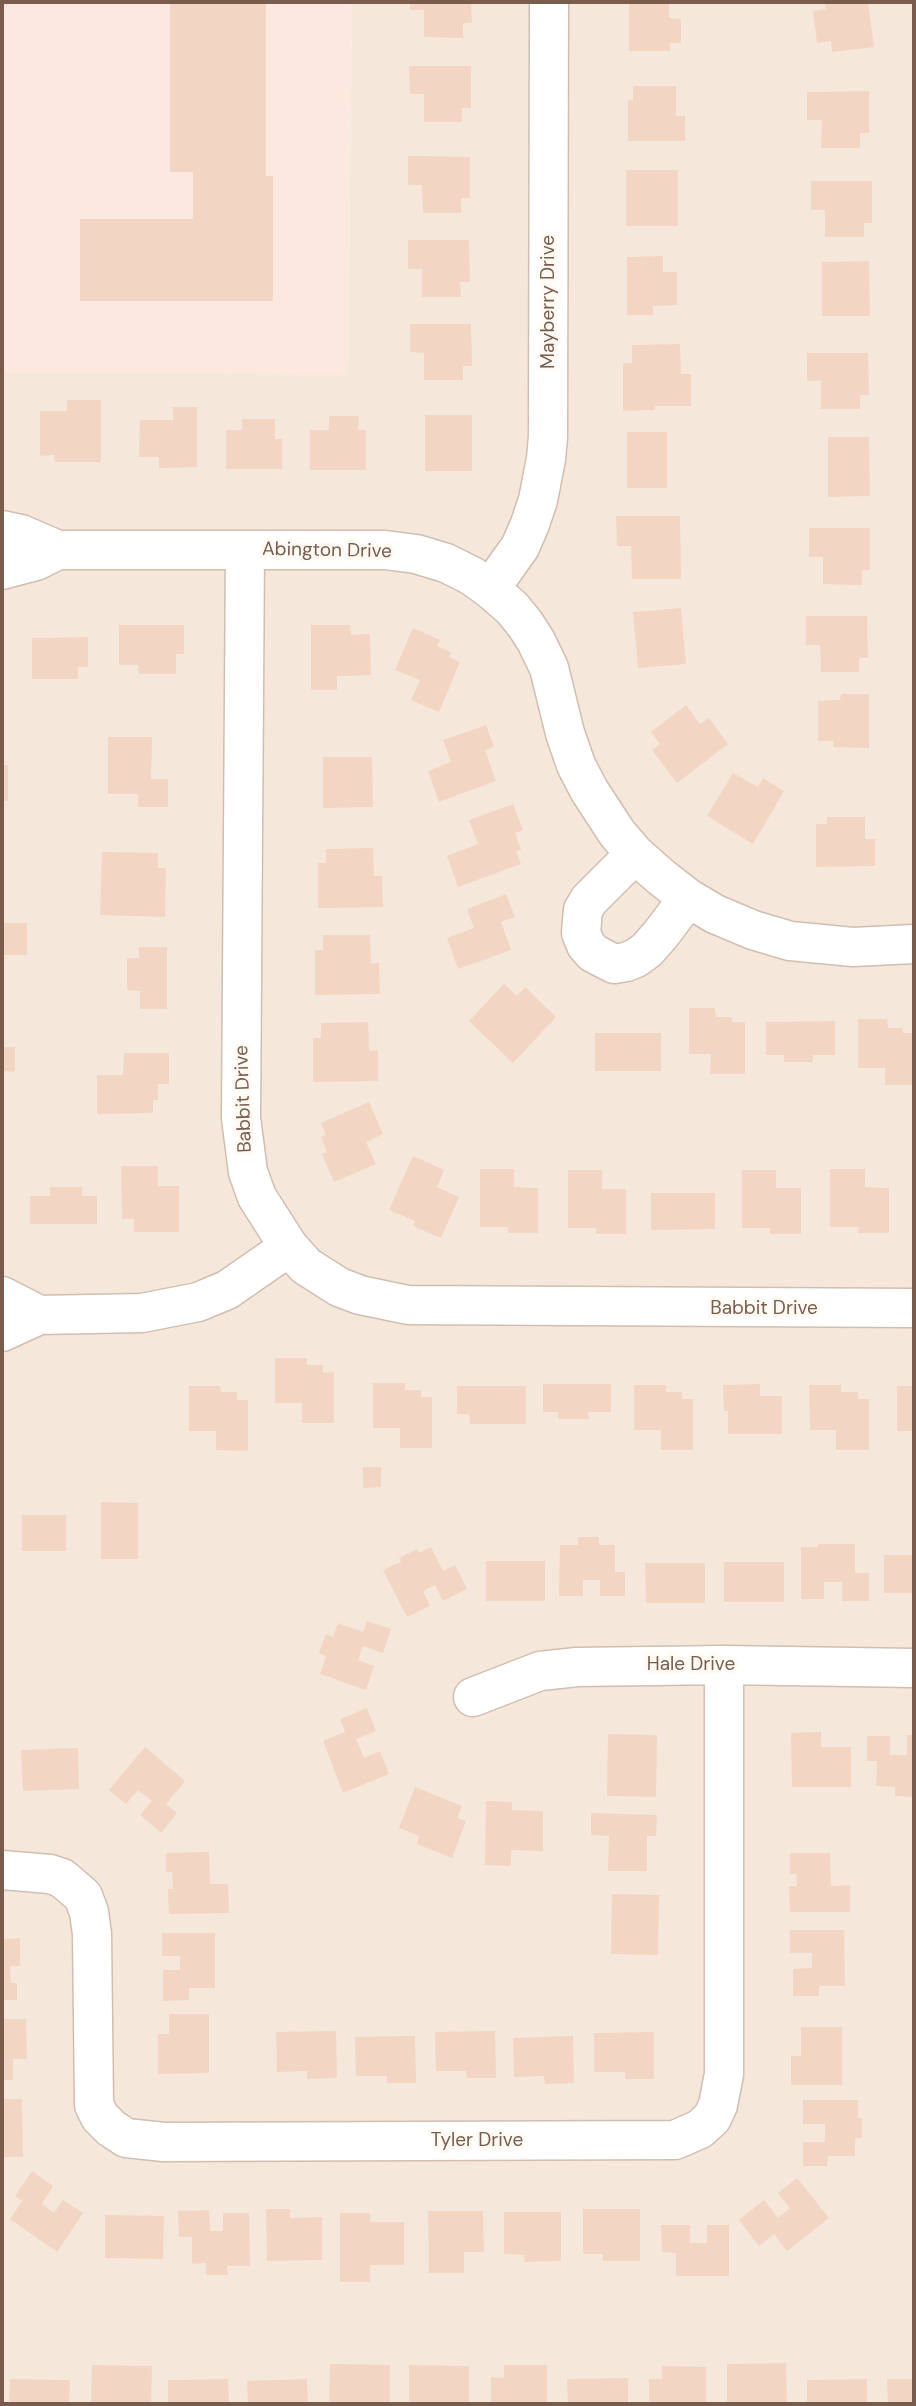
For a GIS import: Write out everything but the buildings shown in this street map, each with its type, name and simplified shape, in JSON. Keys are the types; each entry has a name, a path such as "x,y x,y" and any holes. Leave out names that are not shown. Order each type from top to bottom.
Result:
{"street":[{"name":"Mayberry Drive","path":"490,589 520,547 530,524 541,489 546,459 549,2"},
{"name":"Abington Drive","path":"2,530 21,534 58,550 385,550 416,554 446,563 472,576 512,608 536,641 549,668 576,765 589,790 617,833 635,854 688,898 715,914 753,930 790,940 853,947 914,944"},
{"name":"Abington Drive","path":"2,570 36,561 58,550"},
{"name":"Babbit Drive","path":"245,550 241,1118 248,1172 257,1197 289,1247 306,1266 339,1287 383,1301 408,1305 914,1308"},
{"path":"635,854 589,900 583,910 581,933 593,953 614,964 636,958 654,942 688,898"},
{"path":"2,1332 39,1315 142,1313 198,1302 228,1290 289,1247"},
{"path":"2,1296 39,1315"},
{"name":"Hale Drive","path":"473,1697 540,1671 577,1667 724,1665 914,1668"},
{"name":"Tyler Drive","path":"2,1870 50,1874 62,1878 83,1896 89,1912 92,1934 94,2105 111,2129 126,2138 164,2142 676,2140 700,2129 712,2118 718,2105 724,2074 724,1665"}],"shaded area":[{"path":"2,2 352,2 348,375 2,374"},
{"path":"352,2 914,2 914,2404 2,2404 2,374 348,374"}]}
